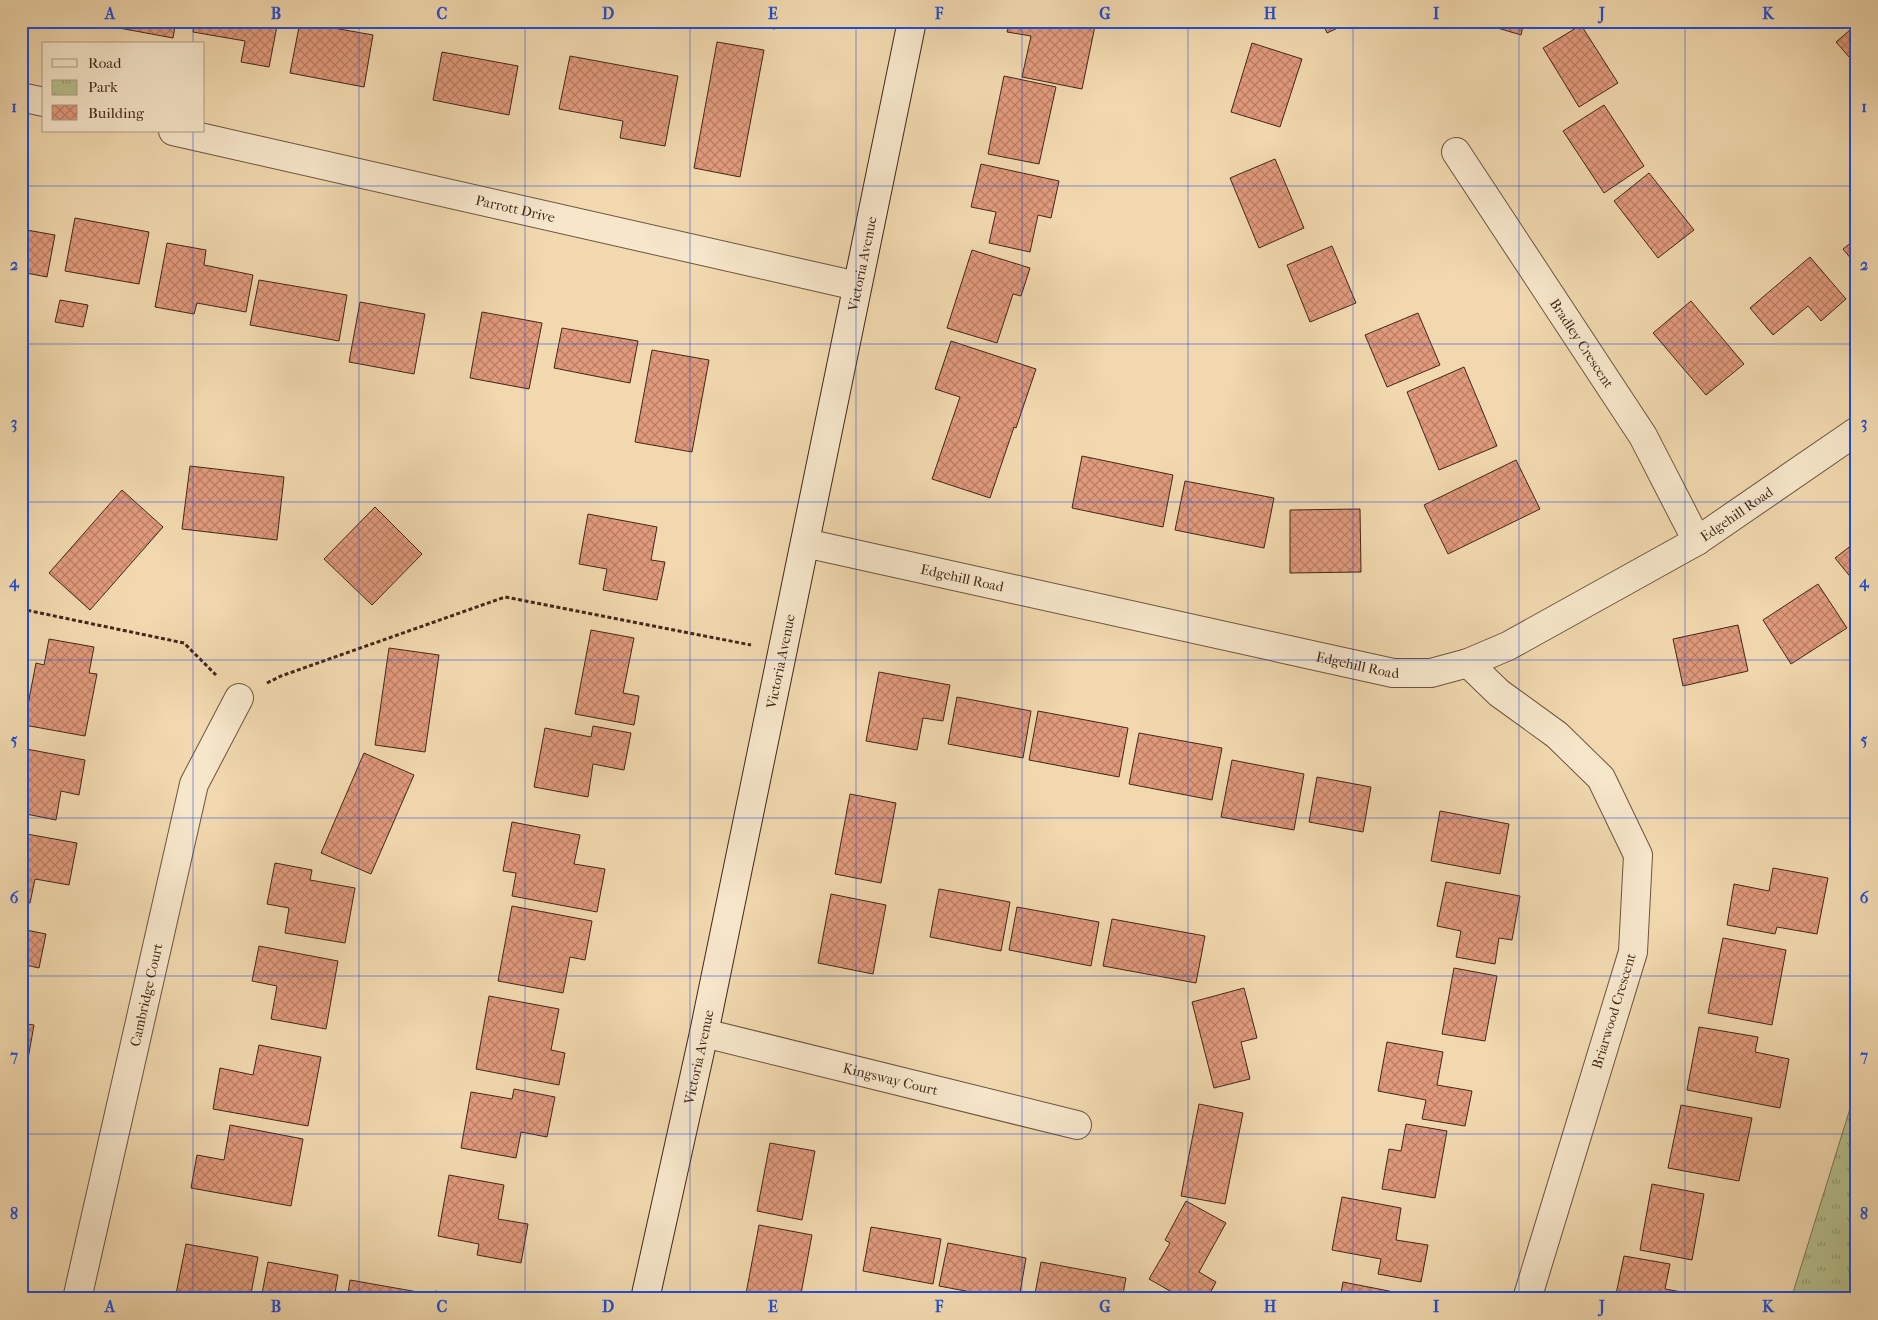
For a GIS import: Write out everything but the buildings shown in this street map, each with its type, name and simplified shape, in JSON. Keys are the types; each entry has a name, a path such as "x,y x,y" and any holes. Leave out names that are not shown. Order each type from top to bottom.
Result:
{"street":[{"name":"Victoria Avenue","path":"645,1299 704,1033 912,21"},
{"path":"21,97 42,102"},
{"name":"Parrott Drive","path":"177,132 857,286"},
{"name":"Bradley Crescent","path":"1456,152 1643,436 1697,541"},
{"name":"Edgehill Road","path":"805,543 1393,673 1432,673 1468,663 1508,646 1697,541 1857,431"},
{"name":"Briarwood Crescent","path":"1468,663 1499,693 1557,735 1601,778 1638,855 1633,952 1527,1299"},
{"name":"Cambridge Court","path":"77,1299 194,784 239,698"},
{"name":"Kingsway Court","path":"704,1033 1077,1125"}],"path":[{"path":"21,609 184,643 239,698 281,676 505,598 728,641"}],"green space":[{"path":"1857,1086 1857,1299 1791,1299"}]}
